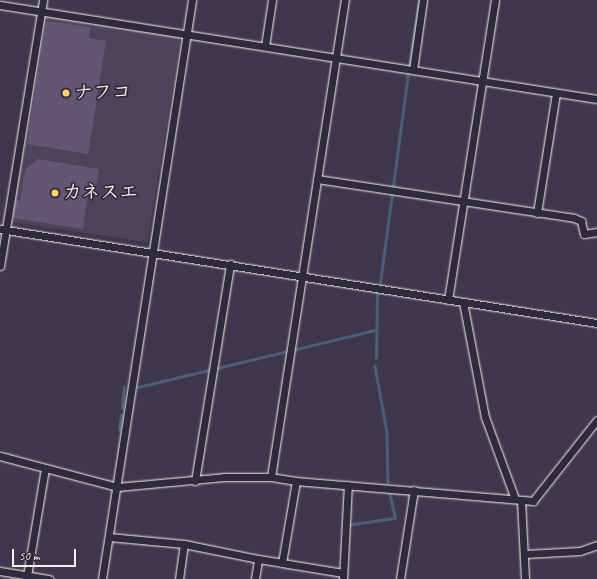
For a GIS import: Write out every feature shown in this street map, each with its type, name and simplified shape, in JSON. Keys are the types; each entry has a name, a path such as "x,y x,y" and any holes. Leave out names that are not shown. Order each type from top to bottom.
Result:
{"street":[{"path":"0,266 3,230 42,0"},
{"path":"102,579 151,253 192,0"},
{"path":"265,46 272,0"},
{"path":"271,477 345,0"},
{"path":"413,70 423,0"},
{"path":"448,300 495,0"},
{"path":"0,5 187,33 597,99"},
{"path":"537,213 556,93"},
{"path":"317,179 574,218 581,221 584,234 597,232"},
{"path":"3,230 230,264 597,323"},
{"path":"195,481 230,264"},
{"path":"463,302 485,417 518,500 525,554 525,579"},
{"path":"0,456 117,487 271,477 296,481 533,501 594,429 597,420"},
{"path":"27,576 45,469"},
{"path":"282,563 296,481"},
{"path":"109,537 184,544 343,576 348,485"},
{"path":"400,579 414,490"},
{"path":"179,579 184,544"},
{"path":"525,554 580,551 597,545"},
{"path":"255,579 258,558"},
{"path":"0,571 49,579"}],"shaded area":[{"path":"45,15 179,36 181,39 147,242 11,222"}],"building":[{"name":"ナフコ","path":"46,21 90,27 89,38 106,41 88,154 27,144"},
{"name":"カネスエ","path":"38,159 99,169 96,186 89,185 83,229 13,218 16,200 20,201 25,170"}],"waterway":[{"path":"409,66 419,0"},
{"path":"380,283 408,73"},
{"path":"376,358 377,293"},
{"path":"138,387 375,330"},
{"path":"375,366 387,432 388,482"},
{"path":"122,408 124,387"},
{"path":"119,430 121,415"},
{"path":"346,525 395,518 389,491"}],"place":[{"name":"ナフコ","path":"66,93"},
{"name":"カネスエ","path":"55,193"}]}
